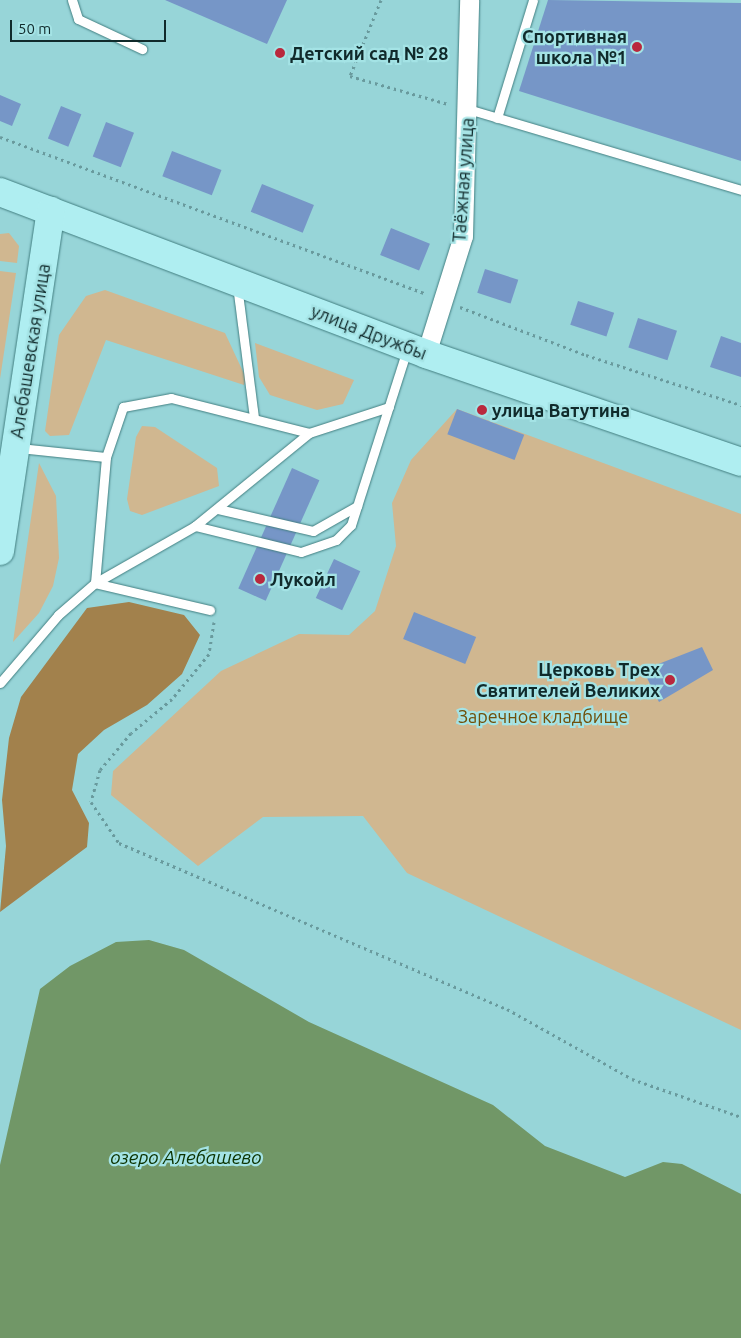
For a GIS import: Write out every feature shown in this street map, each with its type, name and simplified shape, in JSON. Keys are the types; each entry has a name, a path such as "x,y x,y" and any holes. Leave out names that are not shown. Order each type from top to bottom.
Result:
{"main road":[{"name":"улица Дружбы","path":"0,192 236,280 417,351 741,462"},
{"name":"Алебашевская улица","path":"0,551 51,211"}],"street":[{"name":"Таёжная улица","path":"417,351 444,301 463,236 468,109 469,0"}],"lane":[{"path":"72,0 78,19 142,49"},
{"path":"497,118 533,0"},
{"path":"468,109 741,190"},
{"path":"236,280 254,418"},
{"path":"195,526 301,552 336,540 351,526 389,407 417,351"},
{"path":"95,583 106,457 123,407 171,398 309,433"},
{"path":"0,683 58,616 95,583 195,526 309,433 389,407"},
{"path":"15,447 106,457"},
{"path":"218,509 313,531 357,506"},
{"path":"95,583 210,610"}],"path":[{"path":"381,0 350,76 468,109"},
{"path":"0,137 586,355 741,405"},
{"path":"210,610 214,623 209,654 172,699 131,733 100,770 91,802 119,843 507,1009 632,1079 741,1117"}],"green space":[{"path":"9,233 19,246 17,263 0,261 0,234"},
{"path":"0,271 16,273 0,379"},
{"path":"105,290 225,333 246,378 244,385 106,340 69,435 50,436 45,431 59,335 86,296"},
{"path":"255,343 354,380 343,404 317,410 270,395 259,377"},
{"name":"Заречное кладбище","path":"457,409 741,514 741,1030 407,873 363,816 263,817 198,866 111,795 113,771 221,671 299,634 349,635 375,611 396,546 392,503 411,460"},
{"path":"142,426 155,427 217,468 219,486 142,515 130,511 127,499 136,437"},
{"path":"39,463 56,496 59,558 53,586 39,613 13,642"}],"shaded area":[{"path":"129,602 184,615 200,635 182,674 147,705 104,730 78,754 72,790 89,823 87,847 0,912 6,846 2,800 9,738 21,697 87,608"}],"water":[{"name":"озеро Алебашево","path":"149,940 184,950 309,1022 493,1105 545,1146 625,1177 663,1162 682,1164 741,1194 741,1338 0,1338 0,1165 40,989 70,966 116,942"}],"building":[{"path":"165,0 287,0 267,44"},
{"name":"Спортивная школа №1","path":"548,0 741,3 741,161 519,91"},
{"path":"0,95 21,104 12,126 0,121"},
{"path":"61,106 81,114 68,147 48,138"},
{"path":"106,122 134,133 121,167 93,157"},
{"path":"172,151 221,170 212,195 162,176"},
{"path":"262,184 314,205 303,233 251,212"},
{"path":"391,228 430,244 419,271 380,255"},
{"path":"485,269 518,280 511,304 477,293"},
{"path":"578,301 614,313 606,337 570,325"},
{"path":"638,318 677,331 667,360 628,347"},
{"path":"721,336 741,343 741,377 710,367"},
{"path":"457,409 524,435 515,460 447,434"},
{"path":"292,468 319,480 266,601 238,589"},
{"path":"334,559 360,571 342,610 316,598"},
{"path":"414,612 476,637 465,664 403,639"},
{"name":"Церковь Трех Святителей Великих","path":"702,647 713,670 659,702 643,670"}],"place":[{"name":"Спортивная школа №1","path":"637,47"},
{"name":"Детский сад № 28","path":"280,53"},
{"name":"улица Ватутина","path":"482,410"},
{"name":"Лукойл","path":"260,579"},
{"name":"Церковь Трех Святителей Великих","path":"670,680"}]}
